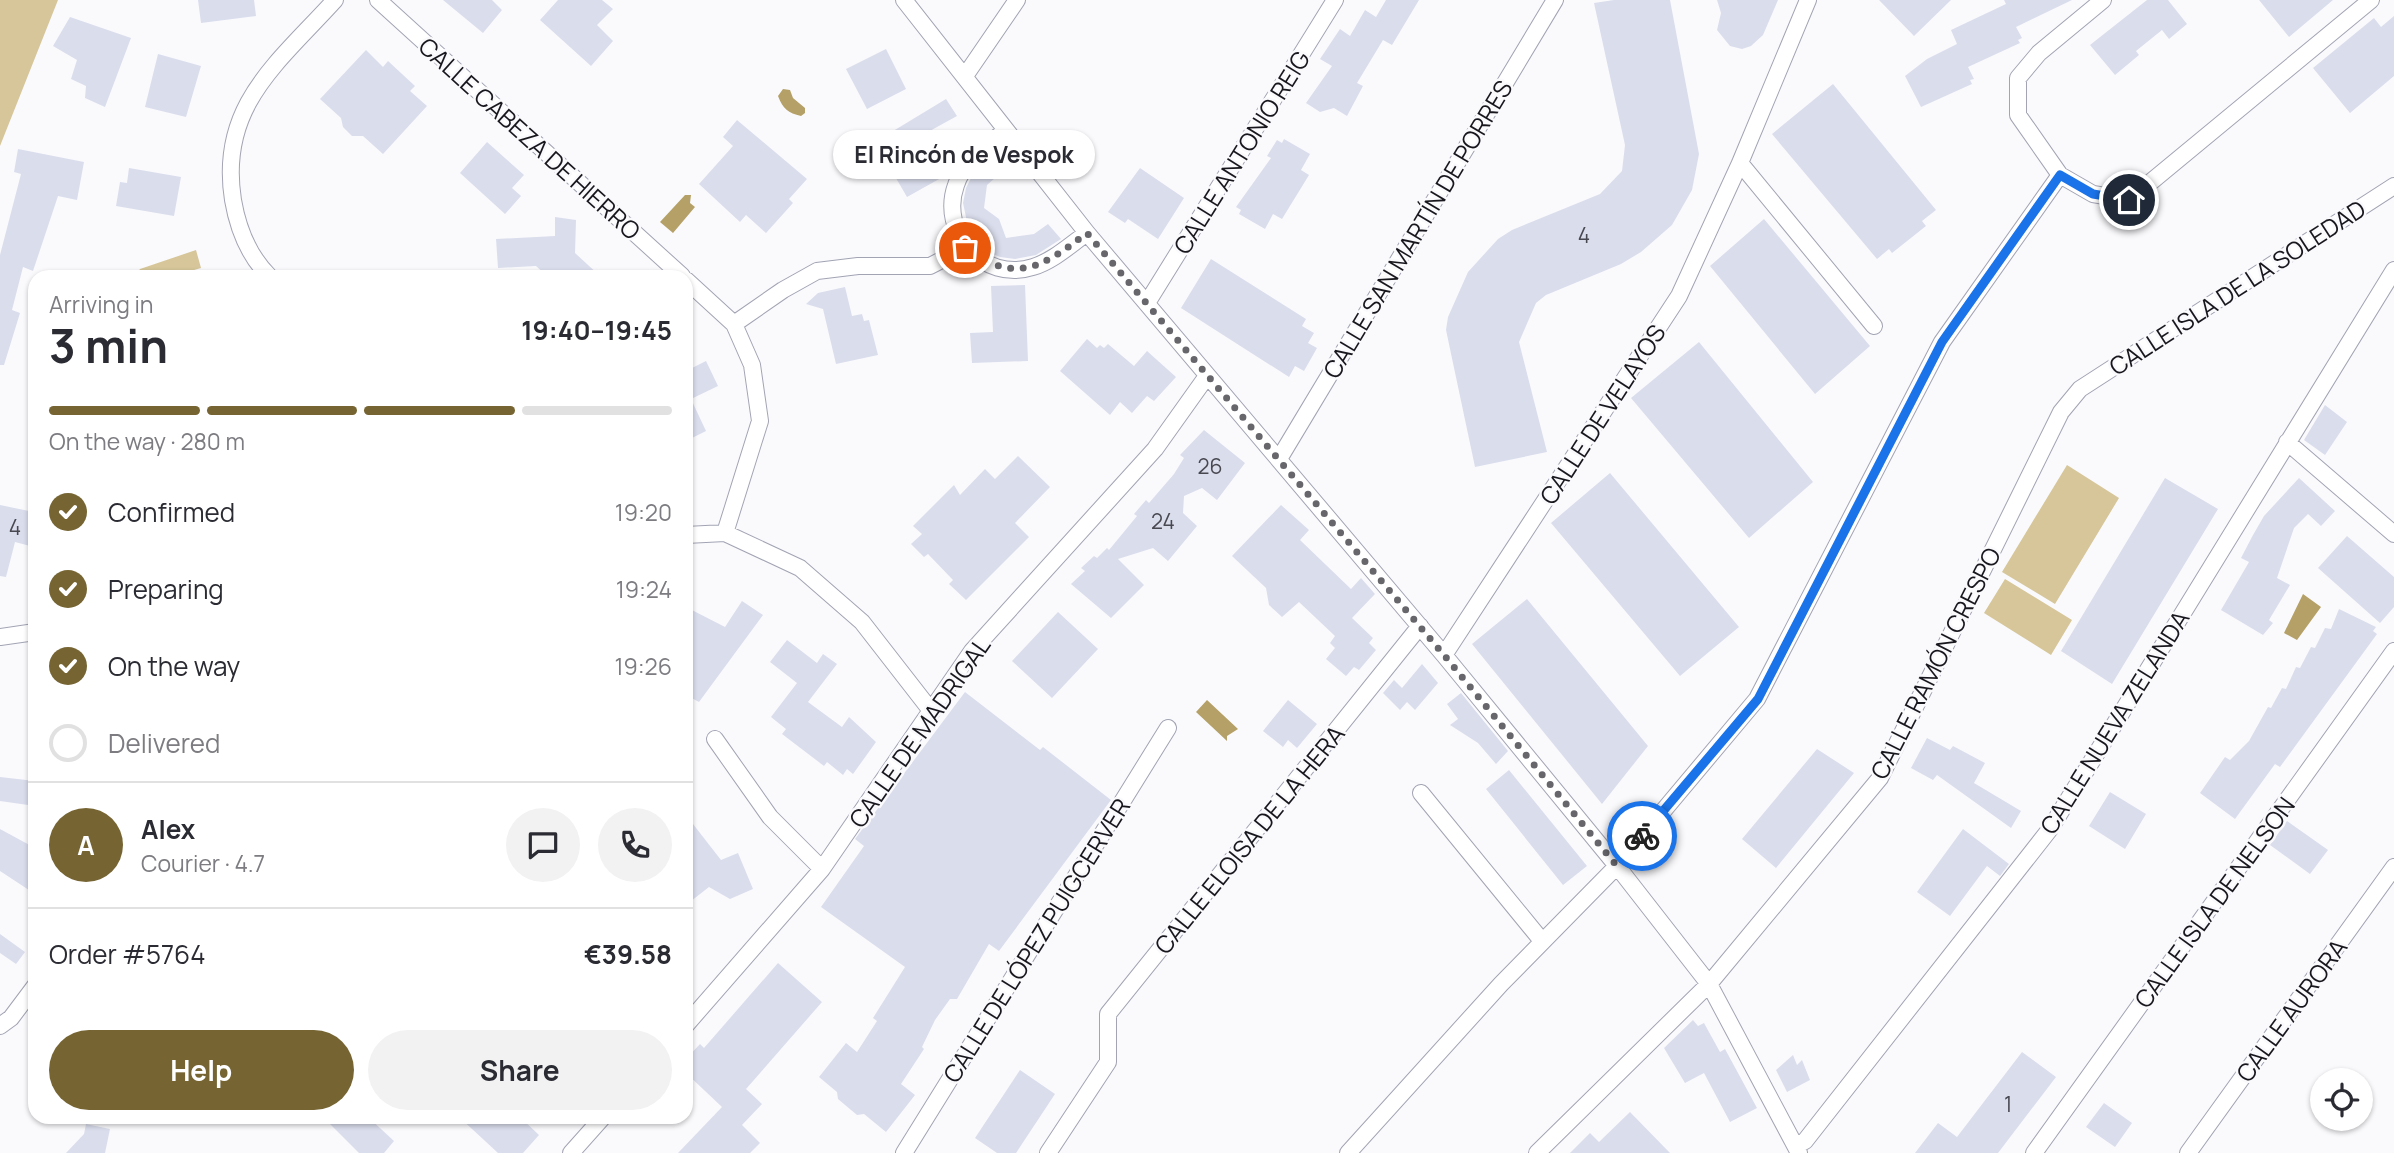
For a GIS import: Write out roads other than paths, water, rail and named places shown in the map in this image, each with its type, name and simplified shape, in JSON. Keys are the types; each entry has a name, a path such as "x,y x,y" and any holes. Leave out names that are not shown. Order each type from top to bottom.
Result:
{"street":[{"path":"265,270 243,241 234,207 228,170 234,133 247,101 335,0"},
{"name":"CALLE CABEZA DE HIERRO","path":"379,0 675,270"},
{"path":"904,0 1087,233 1420,626 1617,866 1709,984 1797,1150"},
{"path":"965,76 1017,0"},
{"name":"CALLE ANTONIO REIG","path":"1147,303 1335,0"},
{"name":"CALLE SAN MARTÍN DE PORRES","path":"1279,459 1555,0"},
{"name":"CALLE DE VELAYOS","path":"1444,655 1679,296 1740,163 1808,0"},
{"path":"2103,0 2039,53 2018,78 2018,115 2060,175 2093,194 2129,200 2371,0"},
{"path":"1006,130 973,158 956,183 952,200 956,224 965,248 984,262 1000,268 1030,268 1055,257 1087,233"},
{"path":"1740,163 1874,326"},
{"path":"1348,1153 1542,941 1617,866 1758,699 1942,342 2060,175"},
{"name":"CALLE ISLA DE LA SOLEDAD","path":"2081,389 2394,186"},
{"path":"734,324 783,290 817,271 858,266 930,267 965,248"},
{"name":"CALLE NUEVA ZELANDA","path":"1797,1150 2050,829 2394,270"},
{"name":"CALLE CABEZA DE HIERRO","path":"693,286 734,324 752,365 761,421 724,534"},
{"name":"CALLE DE MADRIGAL","path":"693,1017 822,869 972,651 1155,449 1207,376"},
{"name":"CALLE RAMÓN CRESPO","path":"1537,1153 1709,984 1880,778 2061,412 2081,389"},
{"path":"2287,442 2394,534"},
{"path":"693,535 724,534 800,568 862,621 932,712"},
{"name":"CALLE ELOISA DE LA HERA","path":"1048,1153 1108,1062 1108,1014 1420,626"},
{"path":"0,637 28,633"},
{"name":"CALLE ISLA DE NELSON","path":"2034,1153 2394,651"},
{"name":"CALLE DE LÓPEZ PUIGCERVER","path":"904,1153 1168,728"},
{"path":"715,739 770,817 822,869"},
{"path":"1421,793 1542,941"},
{"name":"CALLE AURORA","path":"2188,1153 2394,867"},
{"path":"0,1026 11,1018 28,995"},
{"path":"571,1153 597,1124"}],"place":[{"name":"El Rincón de Vespok","path":"965,248"}]}
